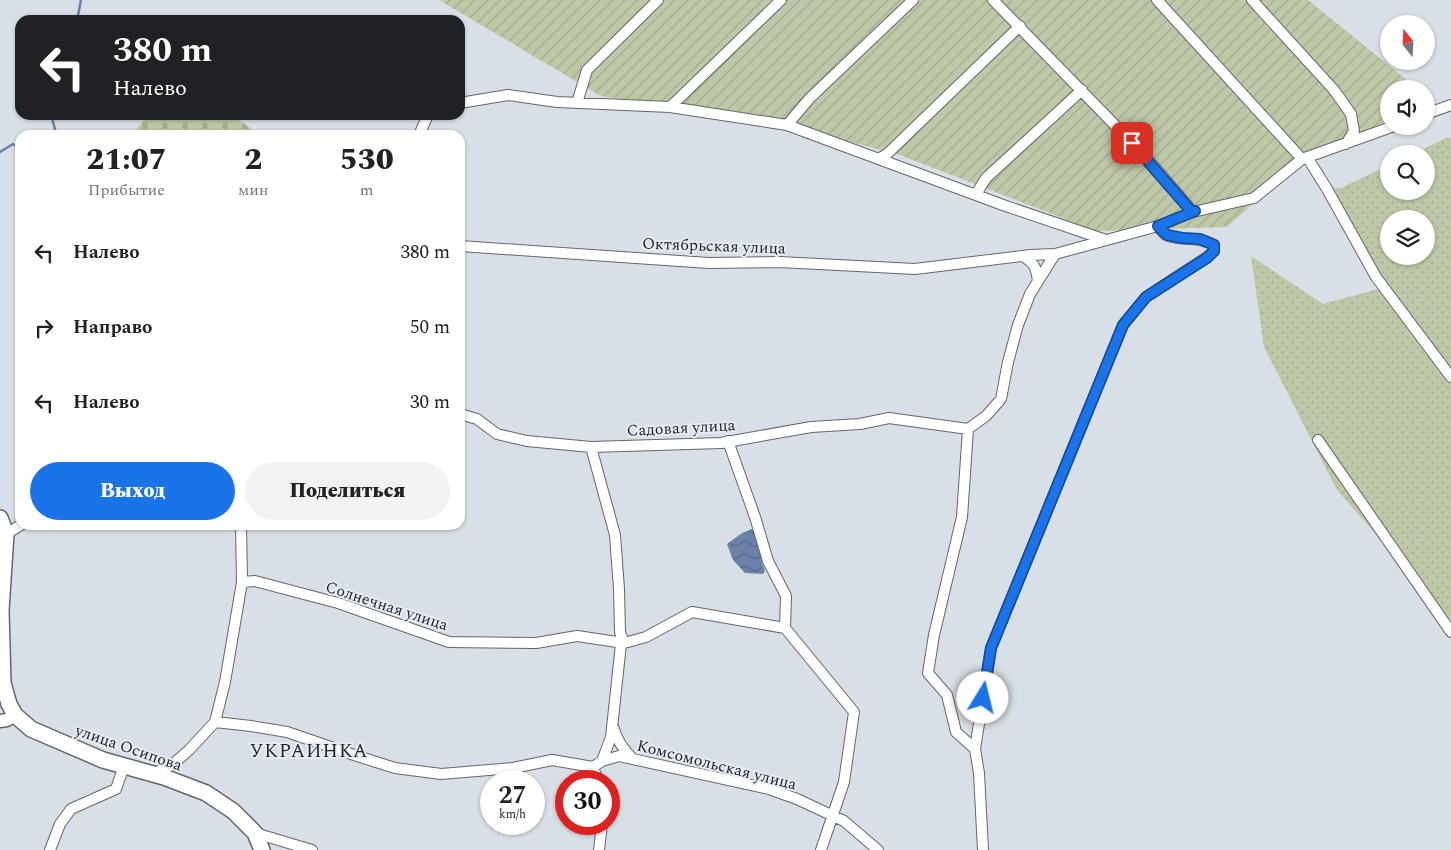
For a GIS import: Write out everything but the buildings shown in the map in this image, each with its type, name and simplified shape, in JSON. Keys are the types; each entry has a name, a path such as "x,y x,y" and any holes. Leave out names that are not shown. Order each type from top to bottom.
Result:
{"main road":[{"name":"улица Осипова","path":"0,518 6,534 1,610 1,685 15,715 31,729 103,760 164,777 206,793 233,811 255,833 262,850"}],"street":[{"path":"577,103 587,70 658,0"},
{"path":"670,107 782,0"},
{"path":"787,125 810,98 913,0"},
{"path":"993,0 1144,156 1192,212 1195,211"},
{"path":"1157,0 1304,158 1327,189 1376,277 1451,377"},
{"path":"1252,0 1334,90 1351,114 1354,131 1346,144"},
{"path":"878,159 887,154 1020,26"},
{"path":"976,194 986,178 1082,90"},
{"path":"465,103 508,95 577,103 670,107 787,125 1106,240"},
{"path":"1435,111 1451,105"},
{"path":"1304,158 1380,131"},
{"name":"Октябрьская улица","path":"465,246 709,262 780,262 915,269 1055,254 1158,226 1195,211 1254,198 1304,158"},
{"path":"983,850 980,773 975,748 991,648 1123,325 1146,297 1207,258 1214,251 1214,245 1208,242 1200,239 1167,235 1158,226"},
{"path":"975,748 956,732 947,695 928,673 934,635 962,517 968,429 986,416 1001,399 1018,325 1030,294 1055,254"},
{"path":"1023,256 1033,262 1038,281"},
{"name":"Садовая улица","path":"465,415 477,419 497,434 527,441 591,447 728,441 811,428 860,424 889,418 968,429"},
{"path":"1318,440 1451,632"},
{"path":"728,441 755,516 768,561 786,596 785,628 854,712 844,782 821,850"},
{"path":"591,447 615,535 620,632 624,643 621,644 611,737 602,761"},
{"path":"6,534 15,529"},
{"path":"152,774 172,765 215,722 225,682 242,582 241,530"},
{"name":"Солнечная улица","path":"242,582 255,581 338,603 449,642 536,643 577,636 624,643 646,637 692,612 785,628"},
{"path":"0,720 7,720 15,715"},
{"path":"215,722 287,732 354,756 396,768 441,774 513,768 552,760 593,767 594,770"},
{"path":"613,725 616,737 623,750 632,759"},
{"name":"Комсомольская улица","path":"593,767 602,761 619,756 769,789 797,798 844,821 878,850"},
{"path":"50,850 60,824 71,809 116,789 124,766"},
{"path":"255,833 312,850"},
{"path":"599,850 601,835"}],"green space":[{"path":"439,0 1308,0 1380,58 1380,70 1395,70 1407,80 1380,80 1380,124 1302,159 1227,227 1096,231 900,155 787,125 601,96"},
{"path":"144,120 239,120 253,130 136,130"},
{"path":"1446,138 1451,138 1451,620 1337,490 1264,347 1251,256 1323,304 1382,288 1327,189 1341,188 1380,169 1380,200 1435,200 1435,145 1432,145"}],"water":[{"path":"752,529 755,533 765,571 763,574 745,573 733,560 727,544 742,533"}],"waterway":[{"path":"78,15 81,0"},
{"path":"52,120 55,130"},
{"path":"0,152 13,144 15,145"}],"district":[{"name":"УКРАИНКА","path":"309,750"}],"route":[{"path":"983,698 991,648 1123,325 1146,297 1207,258 1214,251 1214,245 1208,242 1200,239 1167,235 1158,226 1195,211 1192,212 1132,143"}]}
